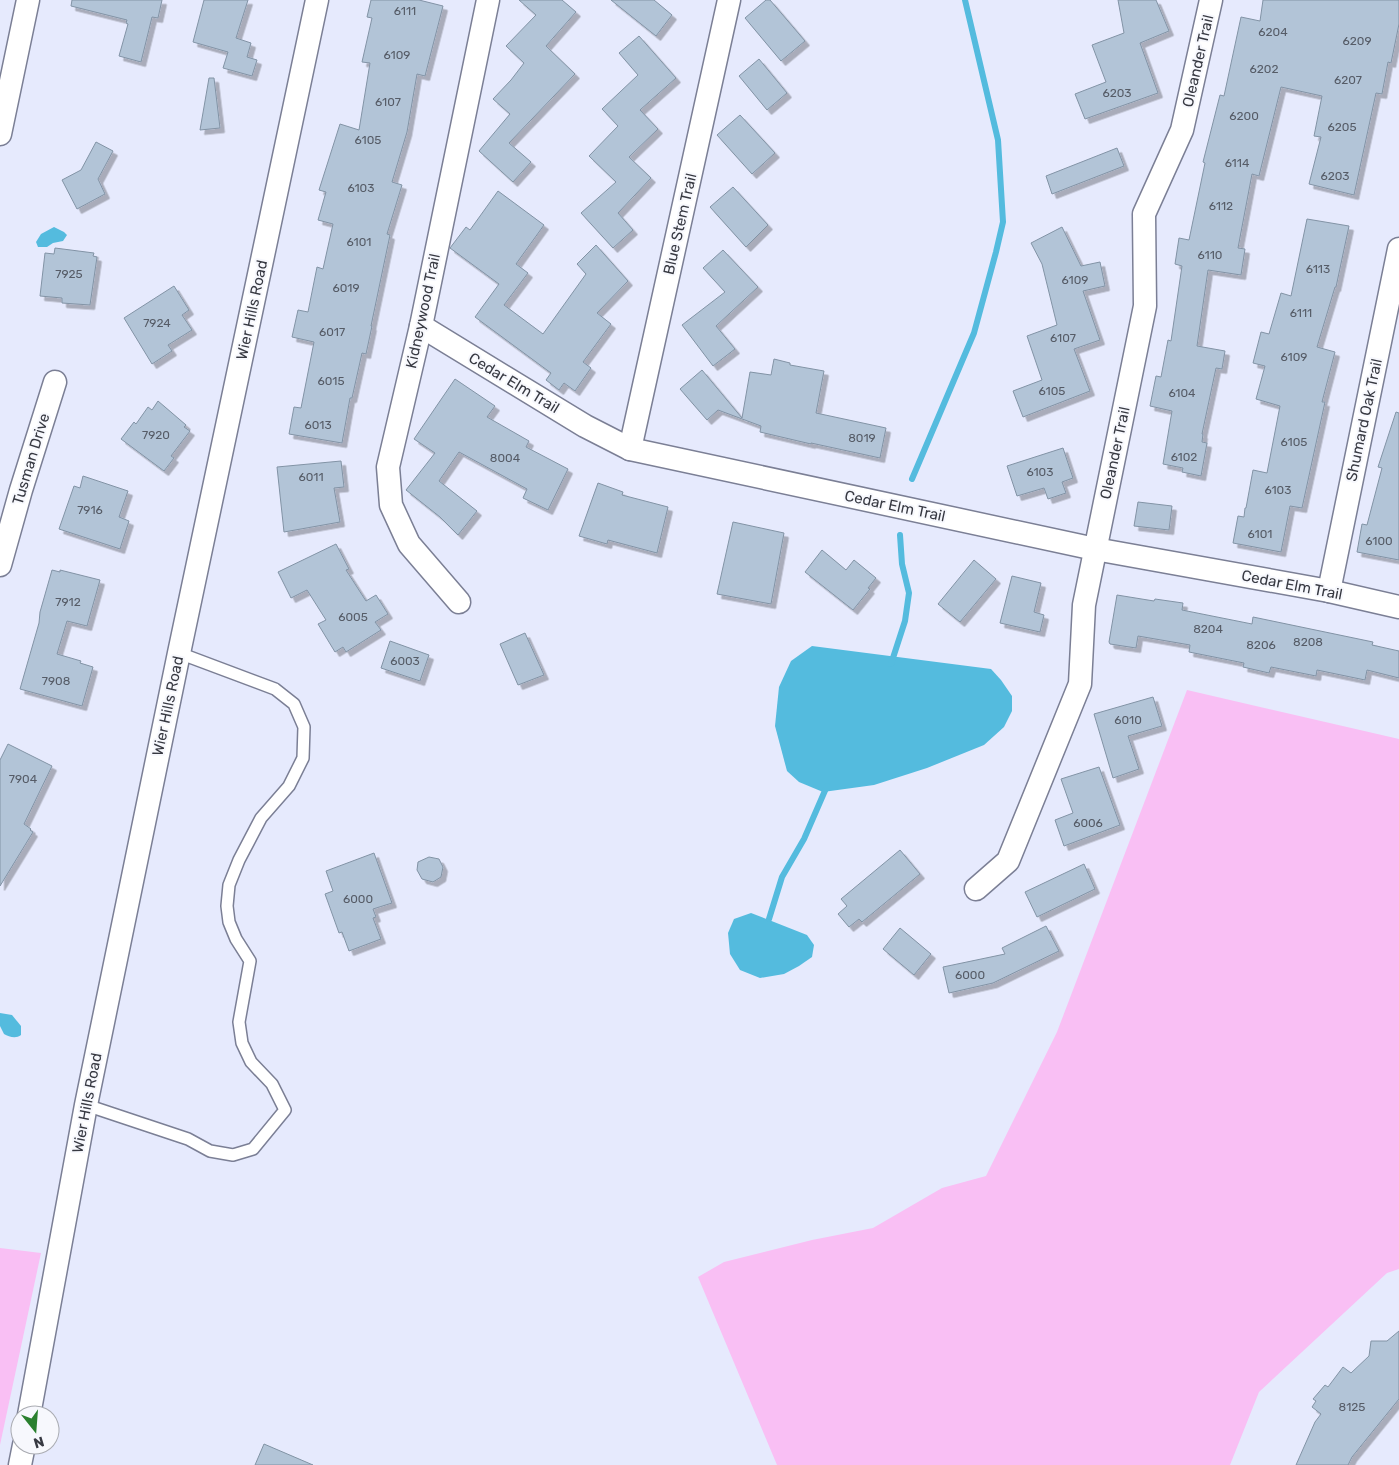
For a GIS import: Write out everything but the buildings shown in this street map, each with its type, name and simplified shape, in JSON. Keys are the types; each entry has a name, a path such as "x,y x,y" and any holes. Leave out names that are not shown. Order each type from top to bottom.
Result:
{"street":[{"path":"0,134 28,0"},
{"name":"Wier Hills Road","path":"31,1405 86,1105 179,653 318,0"},
{"name":"Kidneywood Trail","path":"458,602 409,544 391,505 388,466 421,326 488,0"},
{"name":"Blue Stem Trail","path":"630,449 730,0"},
{"name":"Oleander Trail","path":"976,889 1008,861 1080,684 1084,605 1145,306 1144,214 1182,130 1212,0"},
{"name":"Shumard Oak Trail","path":"1329,591 1399,249"},
{"name":"Cedar Elm Trail","path":"421,326 585,426 630,449 1095,549 1329,591 1399,606"},
{"name":"Tusman Drive","path":"0,565 55,382"}],"lane":[{"path":"86,1105 188,1139 210,1151 233,1155 253,1149 285,1110 272,1084 251,1062 242,1043 239,1022 250,961 236,939 229,922 227,906 230,885 239,860 261,818 289,786 303,758 304,727 294,704 274,689 179,653"}],"shaded area":[{"path":"1187,690 1399,739 1399,1269 1387,1273 1259,1392 1230,1465 777,1465 698,1277 724,1262 812,1240 873,1228 942,1188 986,1176 1057,1032"},
{"path":"0,1248 41,1253 0,1445"}],"water":[{"path":"54,227 67,235 63,241 53,243 47,247 38,247 36,242 41,234"},
{"path":"812,646 991,669 1012,696 1012,711 1004,727 984,745 927,768 874,785 823,792 799,782 787,771 775,726 779,687 791,661"},
{"path":"751,913 807,935 814,945 812,957 784,974 760,978 740,970 730,954 728,933 734,919"},
{"path":"0,1013 12,1015 21,1026 21,1035 13,1037 4,1034 0,1026"}],"waterway":[{"path":"912,479 974,333 1003,222 998,140 965,0"},
{"path":"891,664 905,621 909,593 902,564 900,535"},
{"path":"769,919 782,877 804,839 827,786"}]}
